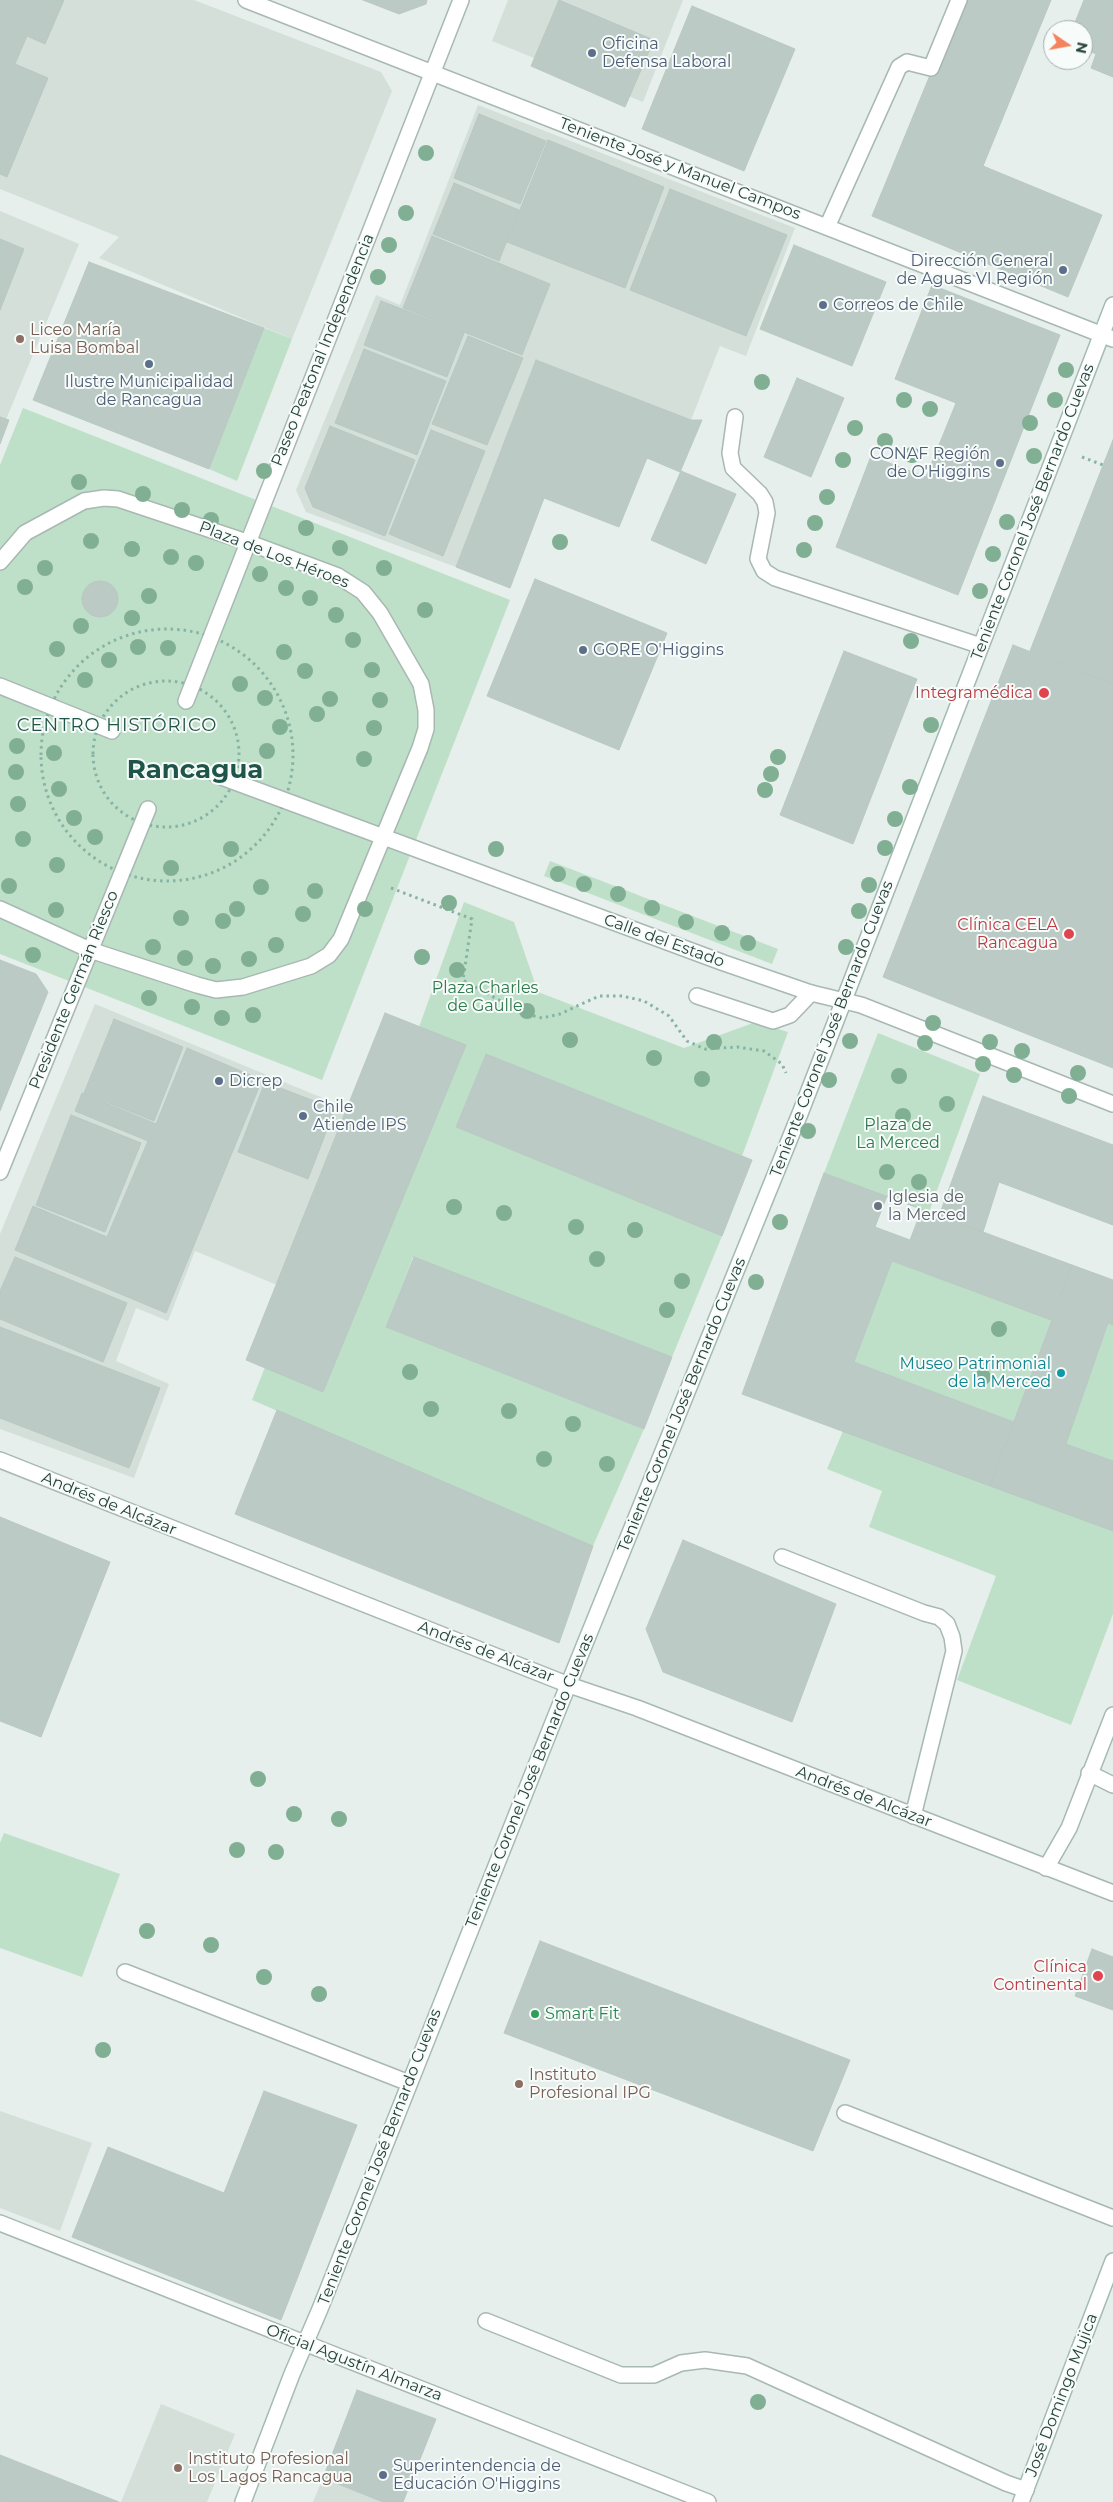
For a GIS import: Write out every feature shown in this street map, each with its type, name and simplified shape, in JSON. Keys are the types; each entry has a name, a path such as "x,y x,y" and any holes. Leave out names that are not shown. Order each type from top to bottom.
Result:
{"street":[{"name":"Teniente José y Manuel Campos","path":"246,0 1107,336"},
{"name":"Paseo Peatonal Independencia","path":"186,701 462,0"},
{"path":"827,227 899,67 907,62 930,68 959,0"},
{"name":"Teniente Coronel José Bernardo Cuevas","path":"243,2502 304,2343 324,2300 409,2083 801,1111 982,646 1107,336 1113,305"},
{"path":"735,416 730,453 732,468 760,494 765,502 767,513 758,559 764,571 775,578 982,646"},
{"name":"Plaza de Los Héroes","path":"0,562 25,533 84,502 104,498 118,499 248,542 338,576 362,592 380,613 421,684 426,710 426,729 384,836"},
{"path":"0,686 105,728"},
{"name":"Calle del Estado","path":"216,775 812,993 861,1005 1113,1104"},
{"name":"Presidente Germán Riesco","path":"0,1172 145,816"},
{"path":"0,909 90,950 197,986 216,990 243,987 311,966 329,955 341,939 368,879 384,836"},
{"path":"697,996 773,1021 790,1015 812,993"},
{"name":"Andrés de Alcázar","path":"0,1460 569,1685 637,1708 1113,1893"},
{"path":"782,1557 924,1613 939,1617 947,1624 952,1637 954,1651 913,1816"},
{"path":"1046,1868 1069,1828 1113,1715"},
{"path":"1089,1773 1113,1785"},
{"path":"125,1972 409,2083"},
{"path":"845,2113 1113,2218"},
{"name":"Oficial Agustín Almarza","path":"0,2223 708,2502"},
{"name":"José Domingo Mujica","path":"1023,2496 1113,2261"},
{"path":"486,2321 621,2375 654,2375 681,2363 705,2360 747,2366 1006,2483 1023,2496"}],"path":[{"path":"1080,456 1103,465"},
{"path":"149,628 209,640 242,654 260,668 280,691 292,720 295,748 292,772 268,828 251,852 234,867 215,877 194,883 168,884 122,870 93,857 74,842 59,824 47,802 42,778 40,751 51,707 67,676 91,652 118,636 149,628"},
{"path":"161,680 177,681 192,686 207,693 219,704 229,717 236,732 239,749 238,766 233,782 224,797 212,811 196,821 169,826 145,816 124,814 110,801 99,784 94,765 93,745 105,728 116,699 145,683 161,680"},
{"path":"368,879 472,919 464,980 522,1012 542,1018 560,1014 599,996 622,996 644,1001 669,1016 687,1041 705,1049 736,1047 764,1051 782,1064 801,1111"}],"shaded area":[{"path":"0,0 194,0 381,72 392,91 292,339 99,258 119,237 0,189"},
{"path":"508,0 683,0 643,102 492,41"},
{"path":"478,105 795,228 746,356 720,346 691,420 536,360 456,567 306,512 296,490 376,295 400,305"},
{"name":"Liceo María Luisa Bombal","path":"0,211 79,244 0,434"},
{"path":"95,1004 347,1108 277,1285 195,1251 168,1321 136,1308 116,1361 169,1384 134,1478 0,1429 0,1234"},
{"path":"0,2111 92,2143 60,2231 0,2208"},
{"name":"Instituto Profesional Los Lagos Rancagua","path":"161,2404 235,2434 207,2502 121,2502"},
{"path":"323,2478 383,2502 313,2502"}],"green space":[{"path":"264,328 292,339 237,481 209,469"},
{"path":"23,408 510,600 322,1080 0,954 0,465"},
{"path":"550,861 778,949 772,964 544,876"},
{"name":"Plaza Charles de Gaulle","path":"464,902 514,922 538,992 684,1048 756,1022 788,1032 742,1156 486,1054 456,1127 722,1236 672,1357 413,1257 386,1327 644,1429 593,1546 252,1400 265,1367 323,1392 465,1046 419,1027"},
{"name":"Plaza de La Merced","path":"878,1033 980,1074 929,1212 824,1173"},
{"path":"892,1261 1051,1320 1014,1422 854,1362"},
{"path":"1108,1323 1113,1325 1113,1461 1066,1444"},
{"path":"843,1431 1113,1531 1113,1614 1071,1725 957,1680 996,1576 869,1527 882,1491 827,1469"},
{"path":"4,1833 120,1874 82,1977 0,1948 0,1843"}],"building":[{"path":"0,0 64,0 45,44 27,36 15,64 48,78 7,177 0,174"},
{"path":"363,0 427,0 426,4 399,14"},
{"name":"Oficina Defensa Laboral","path":"559,0 654,40 625,107 531,66"},
{"path":"961,0 1051,0 983,166 1102,215 1068,297 872,216"},
{"path":"1084,0 1113,0 1113,77 1093,69 1096,54 1093,53 1093,20 1076,20"},
{"path":"692,6 795,49 744,171 642,129"},
{"path":"479,114 546,141 520,204 454,178"},
{"path":"548,140 664,187 625,288 507,242"},
{"path":"454,183 519,210 499,261 433,234"},
{"path":"670,189 787,235 746,336 630,290"},
{"path":"432,236 550,284 522,355 403,308"},
{"path":"0,239 24,249 0,310"},
{"name":"Correos de Chile","path":"794,245 886,282 852,366 760,329"},
{"name":"Ilustre Municipalidad de Rancagua","path":"89,262 264,328 209,469 33,400"},
{"path":"932,285 1060,335 958,595 836,547 871,456 926,477 956,403 895,379"},
{"path":"381,301 464,333 447,377 364,345"},
{"path":"468,336 523,358 487,445 432,424"},
{"path":"364,349 446,381 417,455 335,423"},
{"path":"536,360 691,420 702,420 680,472 647,458 619,527 544,498 510,588 456,567"},
{"path":"797,378 844,398 811,477 764,457"},
{"path":"0,417 9,420 0,444"},
{"path":"330,426 415,460 385,536 313,507 305,488"},
{"path":"431,430 485,451 443,556 389,534"},
{"path":"1113,440 1113,684 1030,651"},
{"path":"681,471 736,494 706,564 651,540"},
{"name":"GORE O'Higgins","path":"535,579 667,633 619,750 487,696"},
{"path":"100,581 112,587 118,599 112,611 100,617 88,611 82,599 88,587"},
{"path":"1013,645 1113,684 1113,1068 883,977"},
{"path":"844,651 917,679 853,844 780,815"},
{"path":"0,960 36,974 48,992 0,1111"},
{"path":"385,1013 466,1045 323,1392 246,1360"},
{"path":"114,1019 183,1047 154,1121 84,1093"},
{"path":"187,1048 262,1080 166,1313 15,1250 33,1206 107,1237 148,1141 75,1111 82,1093 156,1124"},
{"path":"486,1054 752,1160 722,1236 456,1127"},
{"path":"265,1082 335,1109 308,1179 238,1152"},
{"path":"983,1096 1113,1145 1113,1225 999,1182 983,1232 939,1216"},
{"path":"71,1115 141,1143 105,1232 36,1205"},
{"path":"824,1173 1072,1265 1051,1320 892,1261 854,1362 1014,1422 990,1486 742,1394"},
{"path":"887,1196 922,1209 910,1240 875,1227"},
{"path":"15,1257 127,1303 103,1362 0,1319 0,1291"},
{"path":"414,1257 672,1357 644,1429 386,1327"},
{"name":"Museo Patrimonial de la Merced","path":"1072,1265 1113,1280 1113,1325 1108,1323 1066,1444 1113,1461 1113,1531 990,1486"},
{"path":"0,1327 160,1388 129,1468 0,1418"},
{"path":"277,1410 593,1546 559,1643 235,1514"},
{"path":"0,1517 110,1562 41,1737 0,1721"},
{"path":"683,1540 836,1604 792,1722 663,1672 646,1629"},
{"path":"540,1941 850,2060 813,2151 504,2033"},
{"name":"Clínica Continental","path":"1092,1949 1113,1957 1113,2010 1075,1996"},
{"path":"264,2091 357,2125 281,2320 72,2237 108,2147 224,2193"},
{"path":"357,2390 436,2419 403,2502 383,2502 323,2478"},
{"path":"0,2455 119,2502 0,2502"}],"place":[{"name":"Oficina Defensa Laboral","path":"592,53"},
{"name":"Dirección General de Aguas VI Región","path":"1063,270"},
{"name":"Correos de Chile","path":"823,305"},
{"name":"Liceo María Luisa Bombal","path":"20,339"},
{"name":"Ilustre Municipalidad de Rancagua","path":"149,364"},
{"name":"CONAF Región de O'Higgins","path":"1000,463"},
{"name":"GORE O'Higgins","path":"583,650"},
{"name":"Integramédica","path":"1044,693"},
{"name":"Clínica CELA Rancagua","path":"1069,934"},
{"name":"Dicrep","path":"219,1081"},
{"name":"Chile Atiende IPS","path":"303,1116"},
{"name":"Iglesia de la Merced","path":"878,1206"},
{"name":"Museo Patrimonial de la Merced","path":"1061,1373"},
{"name":"Clínica Continental","path":"1098,1976"},
{"name":"Smart Fit","path":"535,2014"},
{"name":"Instituto Profesional IPG","path":"519,2084"},
{"name":"Instituto Profesional Los Lagos Rancagua","path":"178,2468"},
{"name":"Superintendencia de Educación O'Higgins","path":"383,2475"}],"district":[{"name":"CENTRO HISTÓRICO","path":"117,726"},
{"name":"Rancagua","path":"195,770"}]}
